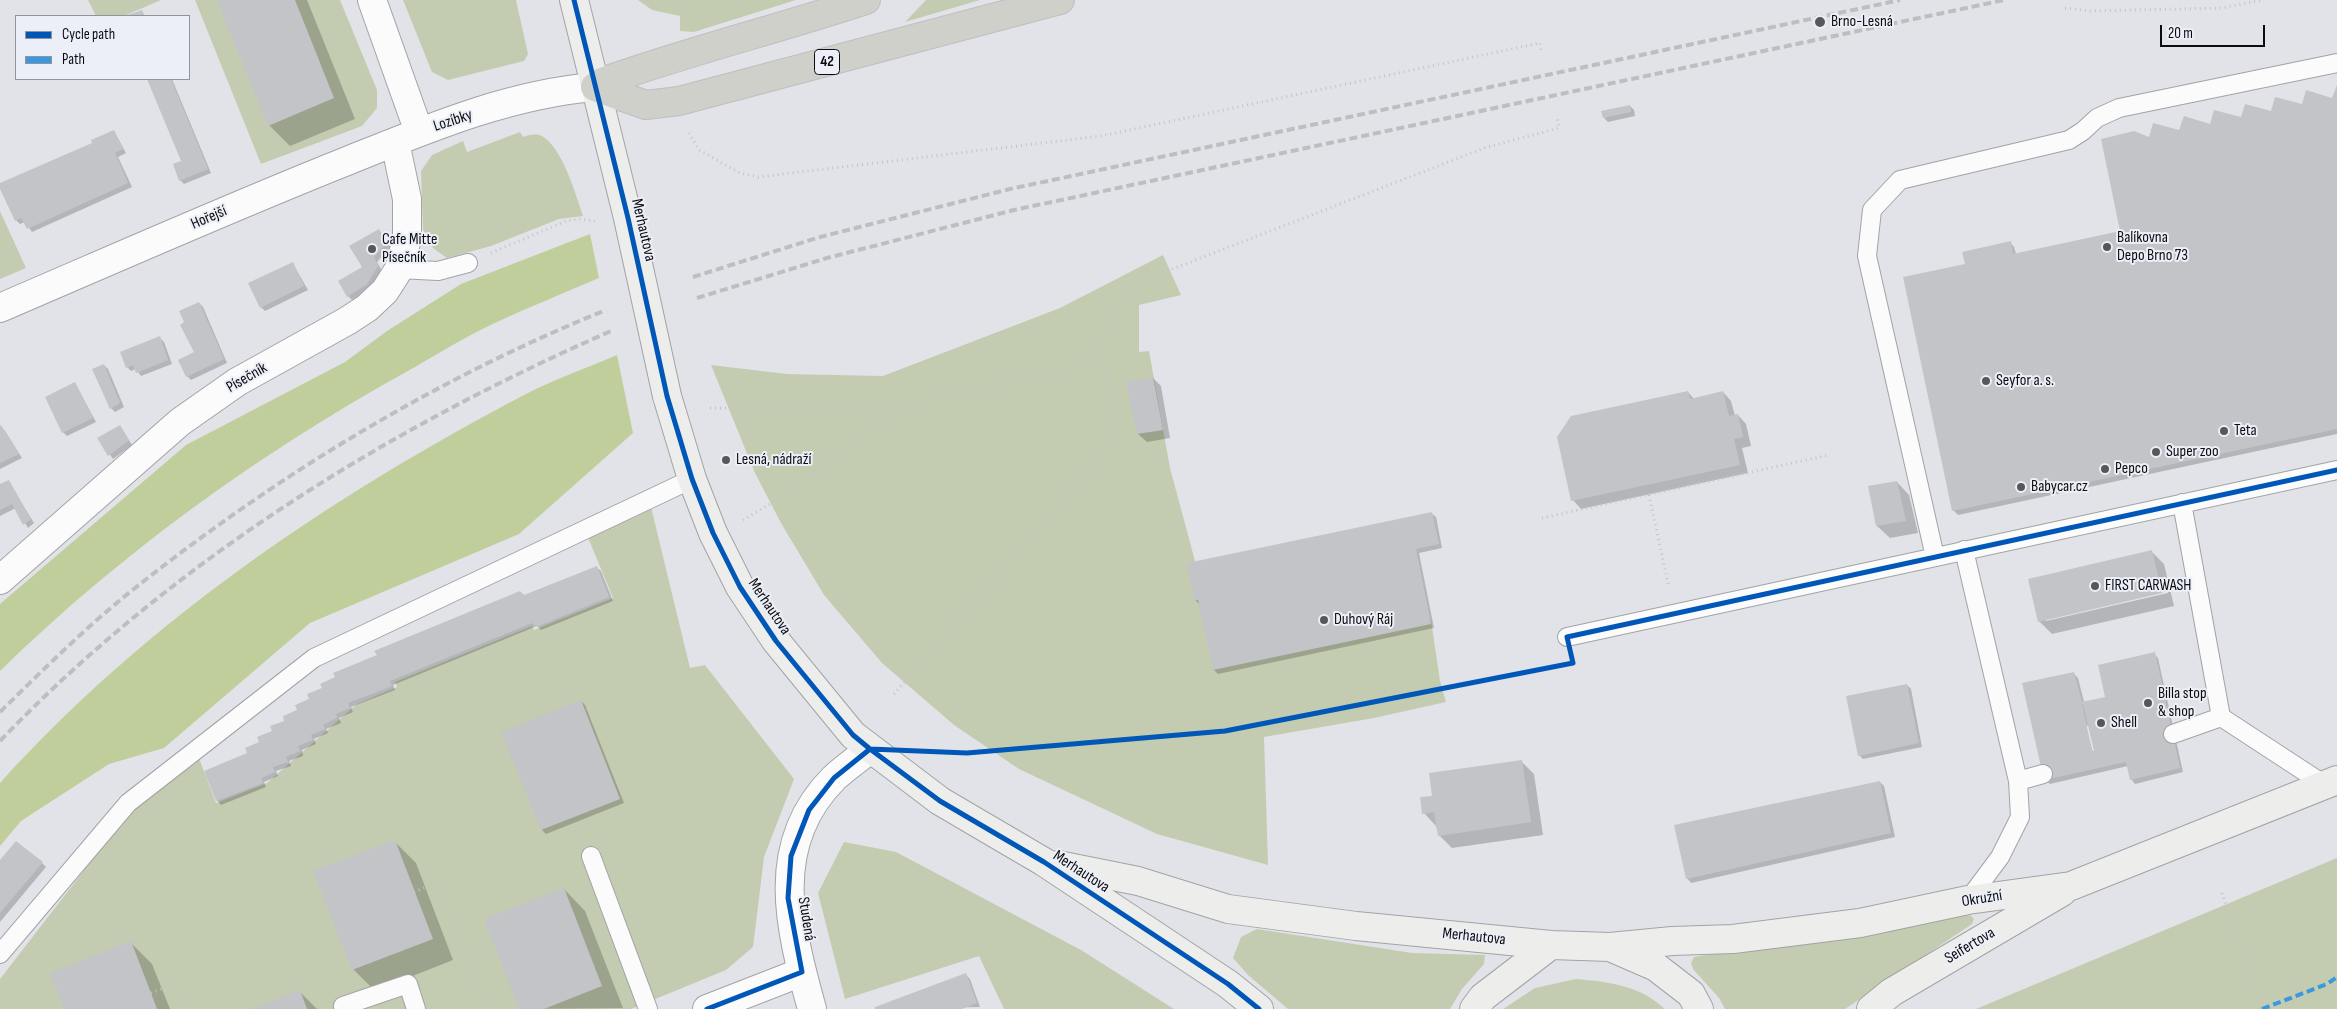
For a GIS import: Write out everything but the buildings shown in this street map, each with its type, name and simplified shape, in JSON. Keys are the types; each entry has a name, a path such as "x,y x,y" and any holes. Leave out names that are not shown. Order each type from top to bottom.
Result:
{"highway":[{"path":"594,87 602,82 668,58 809,19 866,0"},
{"name":"42","path":"594,87 646,105 679,101 1060,0"}],"street":[{"name":"Lozíbky","path":"372,0 407,137 534,96 594,87"},
{"name":"Merhautova","path":"574,0 594,87 628,218 666,396 692,479 713,534 740,587 776,641 853,735 870,750 940,801 1044,862 1228,984 1259,1009"},
{"name":"Písečník","path":"0,580 180,422 237,382 328,332 366,308 385,291 399,269 404,256 408,218 403,176 407,137"},
{"name":"Hořejší","path":"0,308 250,200 407,137"},
{"name":"Studená","path":"812,1009 802,972 788,898 791,856 809,810 834,778 870,750"},
{"name":"Okružní","path":"1610,947 1672,941 1733,939 1860,923 1968,900 2072,886 2331,783"},
{"name":"Merhautova","path":"1044,862 1138,882 1228,909 1356,926 1551,945 1610,947"},
{"name":"Seifertova","path":"1871,1009 1892,992 2072,886"},
{"path":"1474,1009 1483,997 1551,945"},
{"path":"1610,947 1656,968 1691,994 1699,1009"},
{"path":"707,1009 802,972"}],"lane":[{"path":"1935,557 1867,256 1872,210 1900,180 2069,140 2083,131 2097,118 2119,108 2337,62"},
{"path":"399,269 438,271 468,263"},
{"path":"1567,637 2337,470"},
{"path":"0,954 128,803 314,658 692,479"},
{"path":"2182,503 2221,718"},
{"path":"1964,550 2018,780 2020,817 2000,857 1968,900"},
{"path":"2173,734 2221,718 2331,783"},
{"path":"2018,780 2043,774"},
{"path":"591,856 648,1009"},
{"path":"343,1006 408,984 416,1009"}],"path":[{"path":"2065,8 2089,11 2222,8 2261,0"},
{"path":"689,134 699,150 740,174 758,178 1101,136 1540,43 1542,52"},
{"path":"894,694 1119,435 1102,357 1104,328 1117,303 1144,280 1486,147 1559,128 1557,117"},
{"path":"468,263 566,221 579,219 595,222"},
{"path":"710,408 899,408 1080,365 1102,357"},
{"path":"743,520 770,504 899,408"},
{"path":"1542,518 1829,455"},
{"path":"1649,495 1675,614"},
{"path":"928,752 967,753 1225,731 1573,663 1567,637"},
{"path":"414,892 438,882 488,1009"},
{"path":"2222,893 2264,1009"},
{"path":"151,993 174,984 184,1009"}],"green space":[{"path":"88,0 161,0 126,15 96,15"},
{"path":"195,0 340,0 377,90 377,108 362,126 261,164"},
{"path":"403,0 516,0 528,54 524,61 448,80 432,72"},
{"path":"638,0 796,0 694,32 680,31 680,16 652,10"},
{"path":"926,0 980,0 905,22"},
{"path":"520,132 523,137 534,134 542,136 556,150 567,172 583,216 559,219 491,246 447,258 433,248 423,229 421,171 432,155 463,141 467,152"},
{"path":"0,211 26,268 0,279"},
{"path":"590,234 599,278 472,334 297,437 193,508 143,546 94,586 0,671 0,604 186,445 345,362 387,331 461,284"},
{"path":"1163,255 1181,295 1139,305 1139,352 1149,351 1170,468 1195,561 1217,666 1431,620 1440,681 1446,702 1374,718 1264,737 1268,865 1157,834 1019,769 954,725 882,663 824,595 781,523 755,473 711,365 787,374 883,376 1060,308"},
{"path":"617,355 633,433 519,534 310,623 164,748 109,764 21,821 0,846 0,783 57,724 117,668 180,615 246,565 314,518 383,474 526,394"},
{"path":"651,507 690,668 705,665 794,779 764,857 753,947 726,970 631,1009 0,1009 0,979 144,793 197,753 216,803 267,783 357,704 397,687 395,682 532,626 534,630 613,598 587,535"},
{"path":"844,842 896,852 1081,950 1174,1009 1004,1009 979,956 845,999 818,893"},
{"path":"2337,858 2337,1009 1976,1009"},
{"path":"1970,915 1974,919 1972,924 1845,1009 1725,1009 1719,998 1693,969 1691,963 1694,957 1839,938"},
{"path":"1257,929 1412,953 1485,955 1484,964 1462,989 1450,1009 1288,1009 1248,975 1233,958 1241,937"},
{"path":"1576,979 1623,986 1645,995 1665,1009 1503,1009 1535,988"}],"railway":[{"path":"693,277 820,237 1010,189 1900,0"},
{"path":"697,298 827,258 1014,210 2004,0"},
{"path":"0,712 80,635 130,592 241,509 299,470 418,399 542,337 606,310"},
{"path":"0,741 66,676 136,615 209,559 285,506 364,457 444,412 527,370 611,331"}],"marked path":[{"path":"2262,1009 2327,984 2337,977"}],"cycle path":[{"path":"574,0 628,218 667,396 692,479 713,533 740,587 776,641 853,735 870,749 940,801 1044,862 1228,984 1259,1009"},
{"path":"707,1009 802,972 788,898 791,856 809,810 834,778 870,749 967,753 1225,731 1573,663 1567,637 2337,470"}],"place":[{"name":"Brno-Lesná","path":"1820,22"},
{"name":"Balíkovna Depo Brno 73","path":"2107,247"},
{"name":"Cafe Mitte Písečník","path":"372,249"},
{"name":"Seyfor a. s.","path":"1986,381"},
{"name":"Teta","path":"2224,431"},
{"name":"Super zoo","path":"2156,452"},
{"name":"Lesná, nádraží","path":"726,460"},
{"name":"Pepco","path":"2105,469"},
{"name":"Babycar.cz","path":"2021,487"},
{"name":"FIRST CARWASH","path":"2095,586"},
{"name":"Duhový Ráj","path":"1324,620"},
{"name":"Billa stop & shop","path":"2148,703"},
{"name":"Shell","path":"2101,723"}]}
